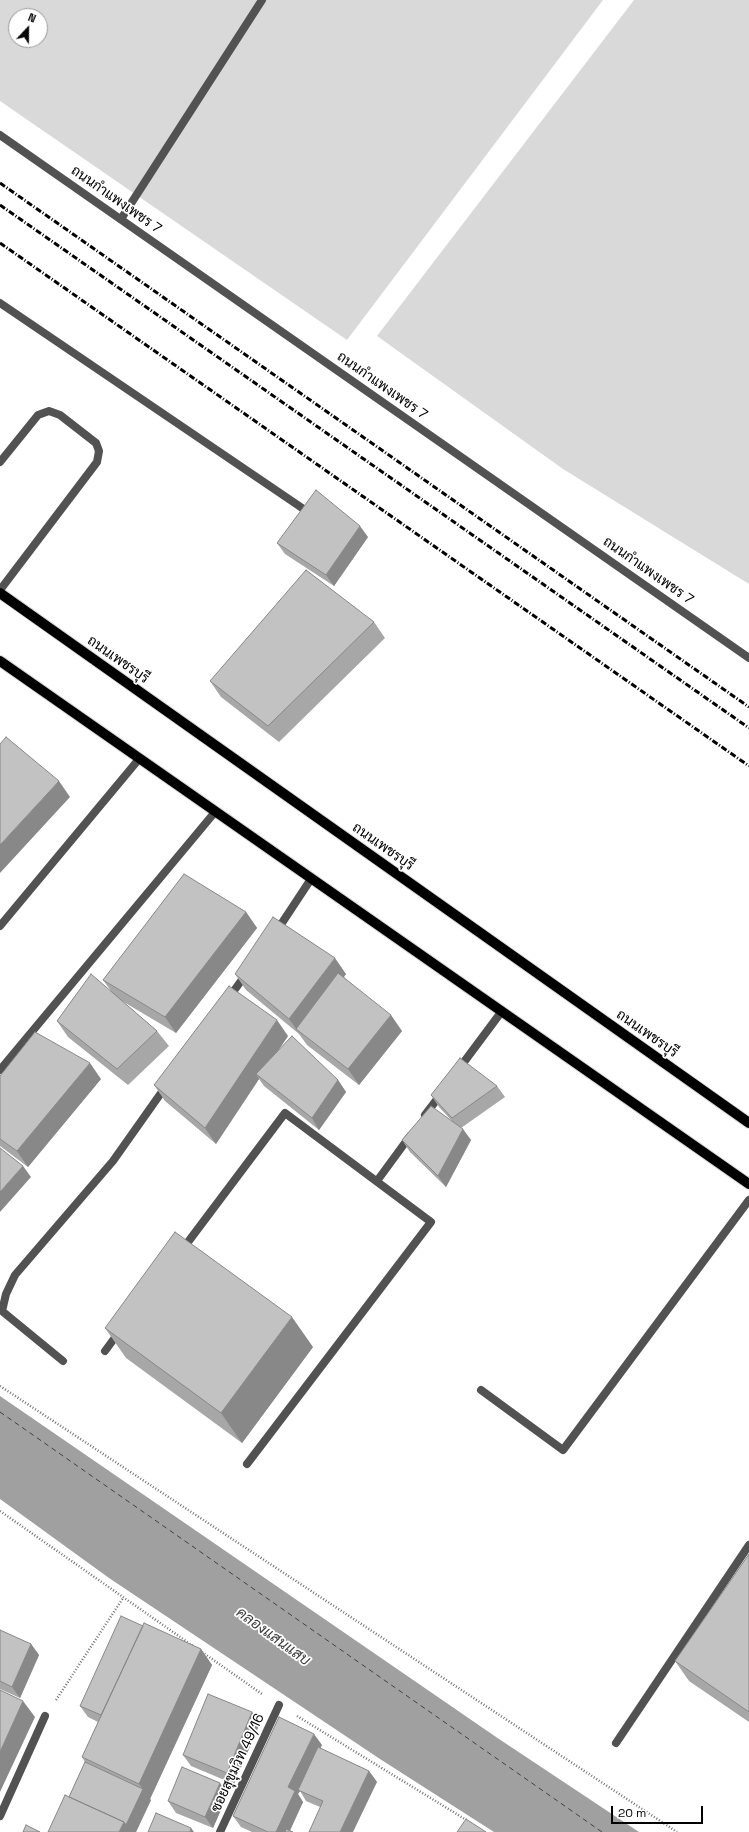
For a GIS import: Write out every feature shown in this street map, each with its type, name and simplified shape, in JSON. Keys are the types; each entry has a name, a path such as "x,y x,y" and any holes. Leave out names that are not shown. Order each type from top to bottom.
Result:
{"main road":[{"name":"ถนนเพชรบุรี","path":"0,593 749,1123"},
{"path":"0,661 749,1184"}],"street":[{"path":"121,219 262,0"},
{"name":"ถนนกำแพงเพชร 7","path":"0,135 749,658"},
{"path":"0,303 308,512"},
{"path":"0,462 38,415 49,411 60,415 96,442 99,451 97,462 0,590"},
{"path":"0,926 139,759"},
{"path":"0,1070 215,812"},
{"path":"272,936 311,879"},
{"path":"222,1007 250,968"},
{"path":"377,1181 502,1011"},
{"path":"63,1361 2,1311 6,1294 15,1275 113,1161 172,1077"},
{"path":"176,1257 285,1113 431,1222 247,1464"},
{"path":"481,1390 563,1450 749,1200"},
{"path":"105,1351 124,1326"},
{"path":"616,1744 749,1545"},
{"name":"ซอยสุขุมวิท 49/16","path":"220,1832 279,1705"},
{"path":"0,1816 45,1716"}],"path":[{"path":"0,1386 677,1832"},
{"path":"0,1511 122,1598 194,1647"},
{"path":"45,1716 122,1598"},
{"path":"201,1652 279,1705 470,1822 466,1827"}],"shaded area":[{"path":"0,0 603,0 347,340 0,101"},
{"path":"634,0 749,0 749,584 563,469 377,336"}],"water":[{"name":"คลองแสนแสบ","path":"0,1396 499,1739 639,1832 494,1832 380,1759 109,1578 0,1499"}],"building":[{"path":"316,490 360,526 326,575 277,543"},
{"path":"306,570 374,622 268,726 210,681"},
{"path":"6,737 59,781 0,845 0,744"},
{"path":"184,874 246,912 165,1017 103,980"},
{"path":"273,917 335,958 289,1019 235,974"},
{"path":"338,973 391,1015 348,1069 296,1029"},
{"path":"91,974 157,1031 117,1069 57,1021"},
{"path":"229,986 277,1020 205,1128 154,1085"},
{"path":"35,1032 90,1063 17,1151 0,1139 0,1076"},
{"path":"292,1036 338,1080 312,1118 256,1074"},
{"path":"460,1058 497,1086 452,1118 431,1095"},
{"path":"431,1106 463,1129 438,1176 402,1140"},
{"path":"0,1148 23,1166 0,1192"},
{"path":"175,1232 292,1317 221,1413 105,1328"},
{"path":"749,1554 749,1712 675,1661"},
{"path":"121,1616 143,1626 101,1715 80,1706"},
{"path":"144,1623 201,1649 139,1784 82,1757"},
{"path":"0,1630 31,1644 12,1687 0,1681"},
{"path":"0,1690 23,1701 0,1752"},
{"path":"208,1694 252,1712 227,1773 183,1755"},
{"path":"279,1717 314,1734 288,1787 295,1791 276,1832 268,1832 233,1816"},
{"path":"318,1747 369,1771 340,1832 309,1832 323,1801 298,1790"},
{"path":"85,1762 143,1789 126,1825 124,1822 69,1797"},
{"path":"182,1767 220,1783 205,1817 168,1801"},
{"path":"65,1795 124,1822 119,1832 48,1832"},
{"path":"156,1813 191,1828 190,1832 148,1832"},
{"path":"466,1819 486,1832 457,1832"},
{"path":"26,1825 40,1832 23,1832"},
{"path":"286,1829 293,1832 285,1832"}],"ferry route":[{"path":"0,1412 602,1832"}],"railway":[{"path":"0,183 749,707"},
{"path":"0,205 749,728"},
{"path":"0,243 749,766"}]}
